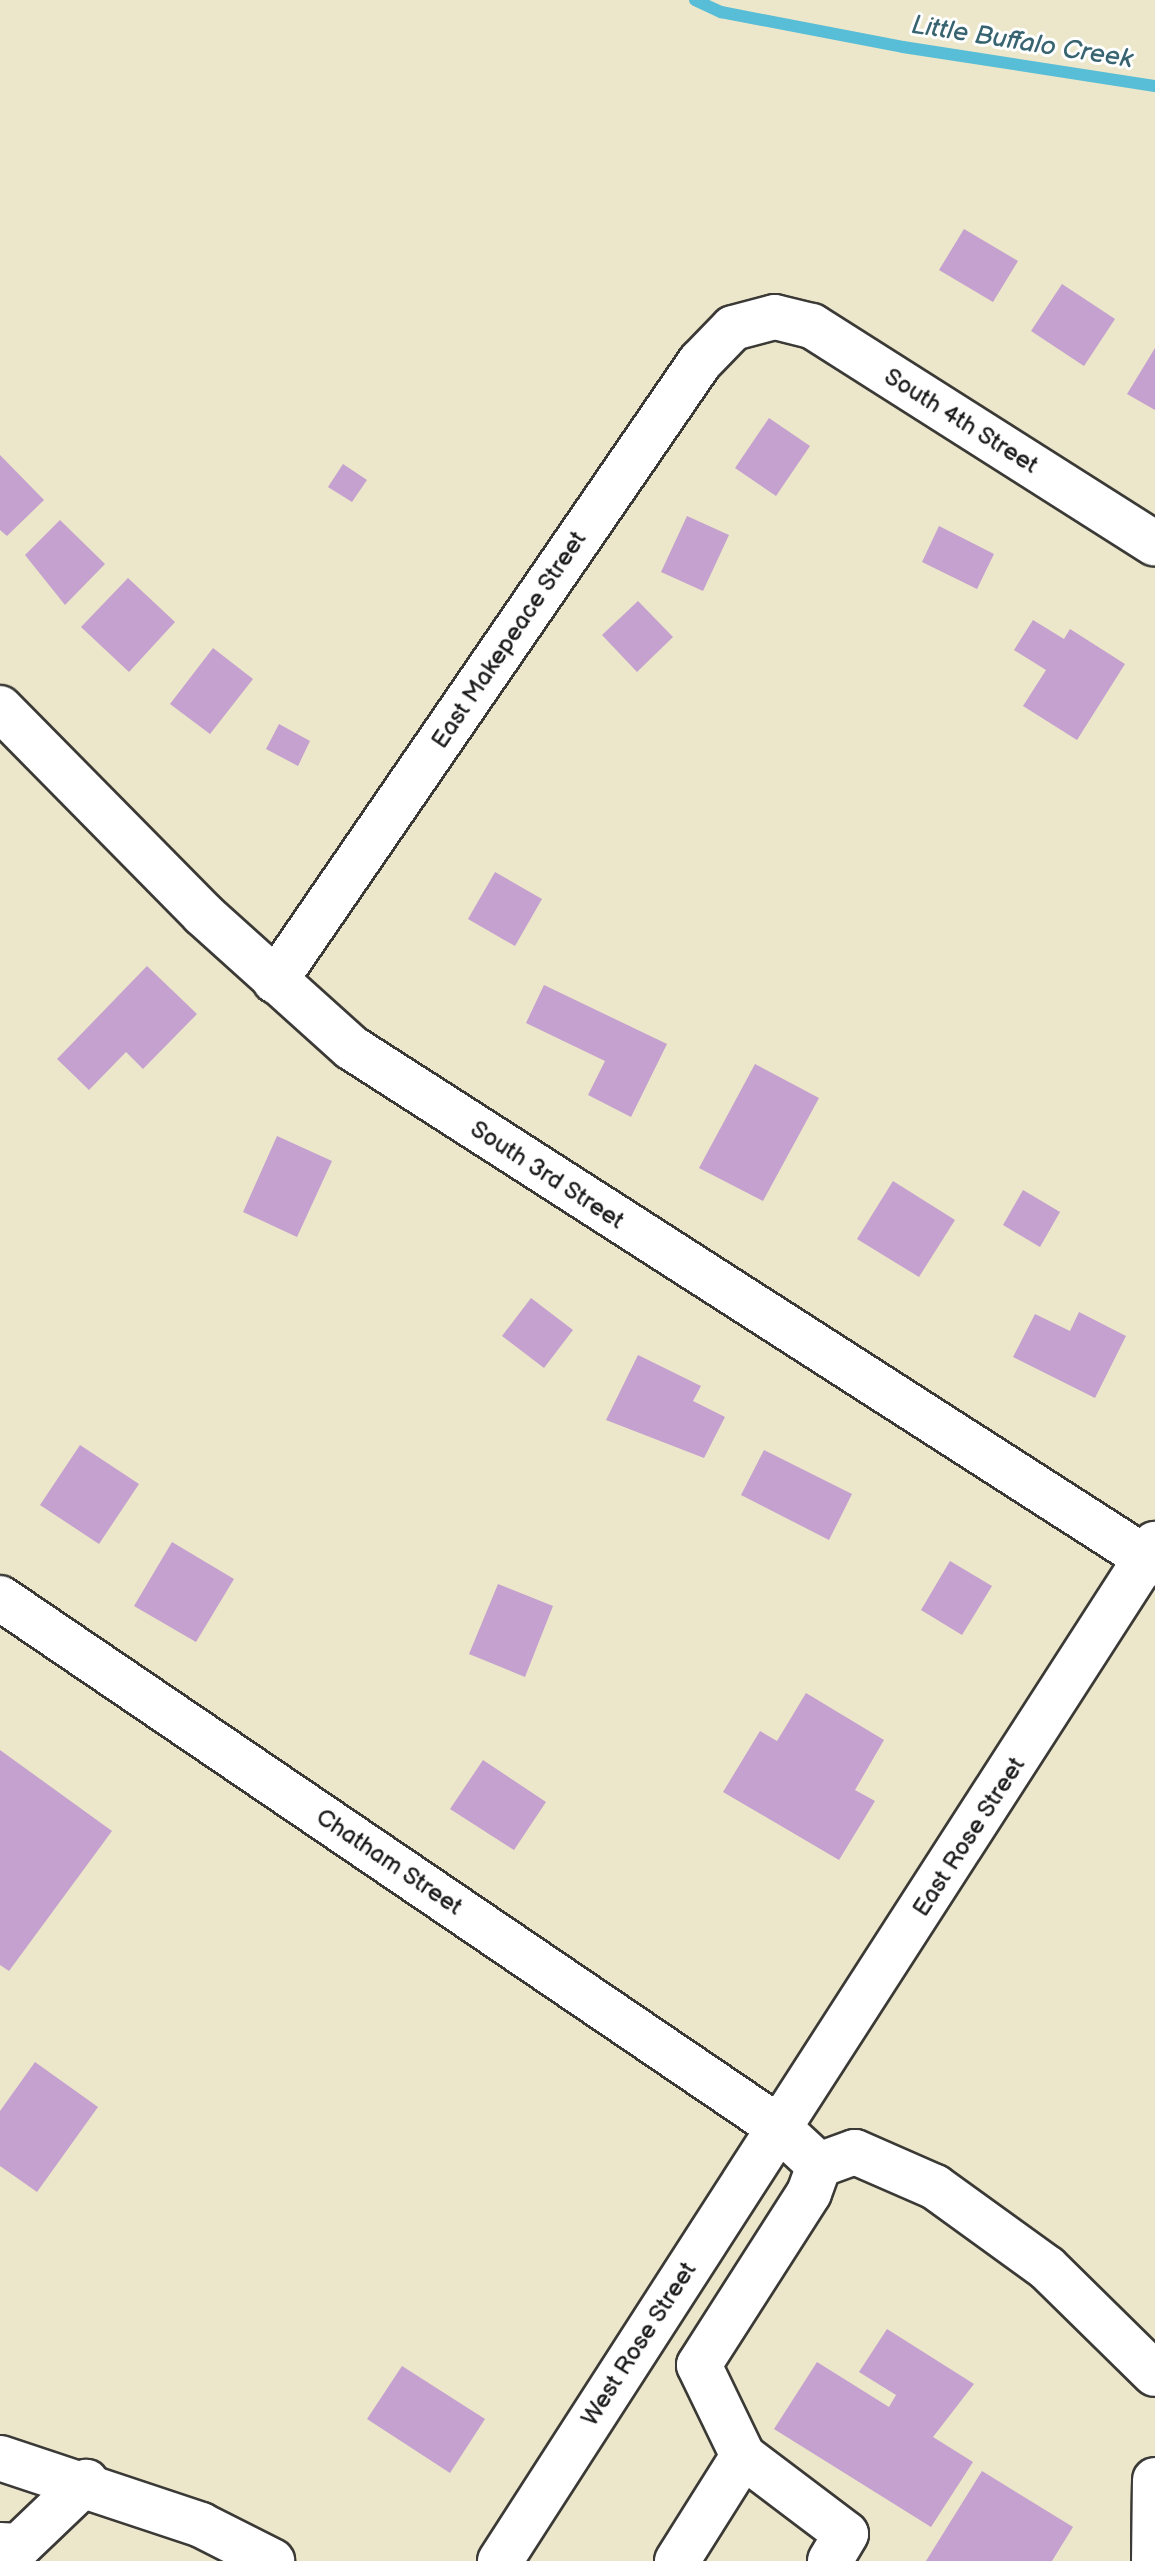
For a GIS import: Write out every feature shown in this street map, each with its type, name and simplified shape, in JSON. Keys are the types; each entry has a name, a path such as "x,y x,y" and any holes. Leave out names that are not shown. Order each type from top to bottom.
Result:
{"street":[{"name":"South 4th Street","path":"761,319 812,326 1155,544"},
{"name":"East Makepeace Street","path":"275,981 700,362 733,328 761,319"},
{"name":"South 3rd Street","path":"0,708 275,981 352,1048 1152,1555"},
{"name":"East Rose Street","path":"777,2126 1152,1555"},
{"name":"Chatham Street","path":"0,1598 777,2126 819,2165"},
{"name":"West Rose Street","path":"500,2561 777,2126"},
{"path":"830,2561 846,2534 743,2456 699,2365 809,2193 819,2165 855,2152 935,2187 1047,2268 1155,2374"},
{"path":"677,2561 743,2456"},
{"path":"0,2458 86,2482 272,2561"},
{"path":"1154,2561 1155,2480"},
{"path":"0,2545 19,2546 86,2482"}],"building":[{"path":"964,229 1018,261 993,302 939,270"},
{"path":"1062,284 1115,319 1084,366 1031,331"},
{"path":"1155,348 1155,410 1127,394"},
{"path":"769,418 810,446 776,496 735,468"},
{"path":"0,455 44,500 7,536 0,530"},
{"path":"343,464 367,480 352,502 328,487"},
{"path":"687,516 729,535 703,591 661,572"},
{"path":"60,520 105,564 65,605 25,555"},
{"path":"939,526 994,554 977,589 922,562"},
{"path":"128,578 175,622 129,672 81,627"},
{"path":"638,601 673,637 637,672 602,635"},
{"path":"1033,620 1064,639 1070,629 1125,664 1077,740 1023,706 1046,670 1014,650"},
{"path":"213,648 253,679 210,734 170,704"},
{"path":"279,724 310,741 298,766 266,749"},
{"path":"495,872 542,899 515,946 468,919"},
{"path":"147,966 197,1014 143,1069 126,1052 89,1090 57,1059"},
{"path":"544,985 667,1044 631,1117 588,1095 605,1061 526,1023"},
{"path":"755,1064 819,1098 763,1201 699,1168"},
{"path":"277,1136 332,1161 297,1237 243,1212"},
{"path":"893,1181 955,1220 919,1277 857,1239"},
{"path":"1023,1190 1060,1212 1040,1247 1003,1225"},
{"path":"531,1298 573,1330 544,1368 502,1336"},
{"path":"1079,1312 1126,1336 1095,1398 1013,1357 1035,1314 1070,1331"},
{"path":"638,1355 701,1386 693,1401 725,1417 704,1458 606,1420"},
{"path":"80,1445 139,1484 99,1544 40,1505"},
{"path":"764,1450 852,1494 829,1540 741,1495"},
{"path":"172,1542 234,1579 196,1642 134,1606"},
{"path":"950,1561 992,1586 962,1635 921,1610"},
{"path":"498,1584 553,1606 525,1677 469,1654"},
{"path":"806,1693 884,1740 855,1790 875,1801 839,1860 723,1792 760,1731 777,1741"},
{"path":"0,1750 112,1831 9,1971 0,1965"},
{"path":"483,1760 546,1802 514,1850 450,1809"},
{"path":"35,2062 98,2107 37,2192 0,2166 0,2111"},
{"path":"887,2329 974,2384 933,2437 973,2462 931,2527 774,2429 817,2362 889,2407 896,2395 859,2372"},
{"path":"402,2366 485,2419 450,2473 367,2419"},
{"path":"982,2471 1073,2527 1052,2561 926,2561"}],"waterway":[{"name":"Little Buffalo Creek","path":"695,0 721,12 903,47 1155,86"}]}
